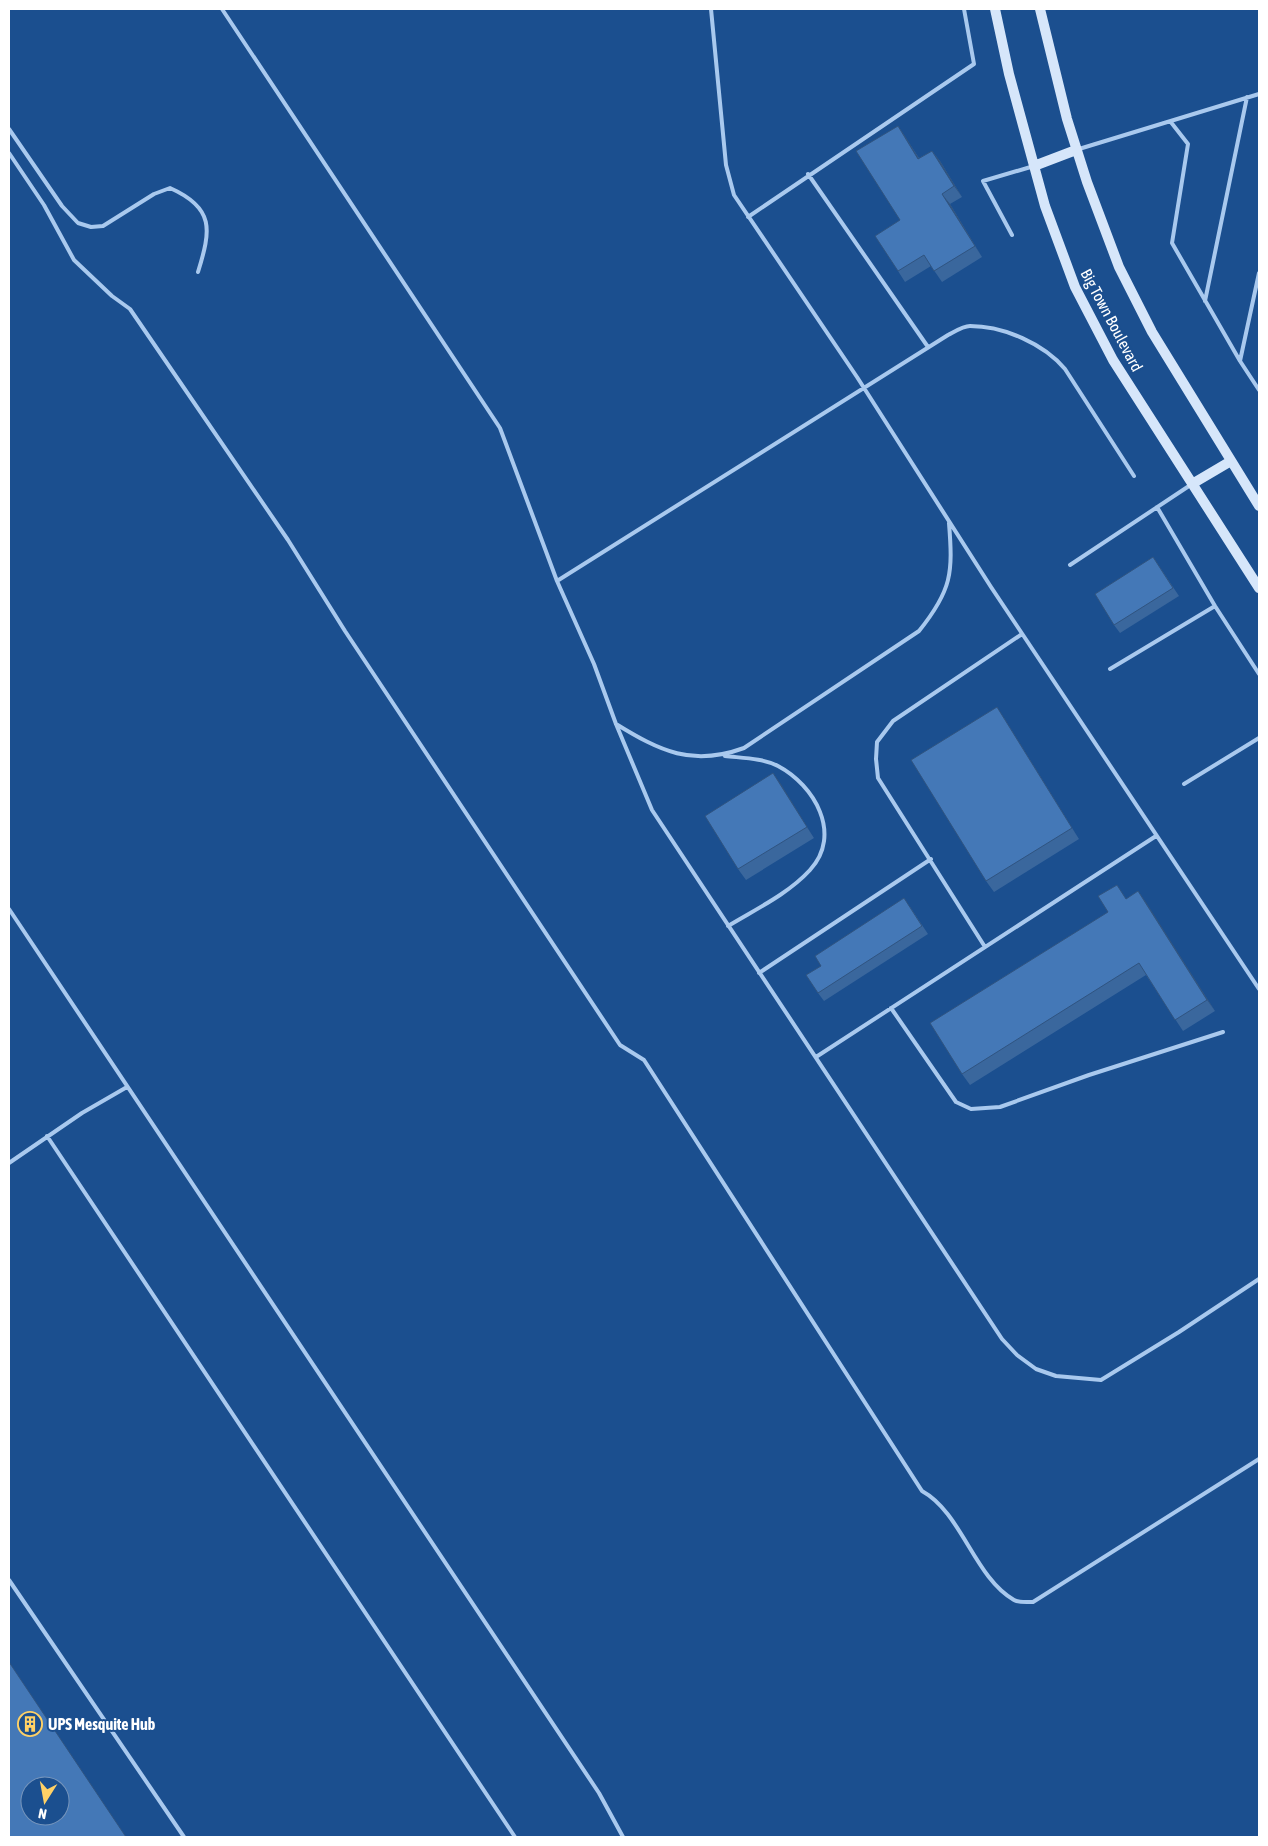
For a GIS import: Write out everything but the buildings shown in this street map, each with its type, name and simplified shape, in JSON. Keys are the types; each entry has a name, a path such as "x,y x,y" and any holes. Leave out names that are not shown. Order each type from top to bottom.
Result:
{"main road":[{"name":"Big Town Boulevard","path":"995,9 1009,74 1045,206 1075,287 1113,360 1259,588"},
{"name":"Big Town Boulevard","path":"1040,9 1076,150 1119,267 1152,332 1259,506"},
{"path":"1034,166 1076,150"},
{"path":"1192,484 1231,461"}],"lane":[{"path":"222,9 500,428 557,581 594,664 616,724 652,810 1002,1339 1017,1355 1036,1369 1056,1376 1101,1380 1179,1332 1259,1278"},
{"path":"711,9 726,165 734,195 865,388 1022,634 1259,989"},
{"path":"748,217 808,174 974,64 964,9"},
{"path":"1076,150 1259,94"},
{"path":"1205,301 1247,97"},
{"path":"1170,121 1188,144 1172,243 1240,361 1259,390"},
{"path":"9,129 62,206 78,223 91,227 103,226 154,194 170,188 187,196 205,214 208,230 198,272"},
{"path":"9,153 44,206 74,260 130,309 288,540 350,639 620,1045 644,1060 922,1491 928,1494 944,1511 998,1588 1016,1601 1033,1602 1259,1459"},
{"path":"1012,235 983,181 1034,166"},
{"path":"808,174 928,347"},
{"path":"1240,361 1259,273"},
{"path":"557,581 948,334 968,326 997,330 1037,345 1054,356 1065,369 1134,476"},
{"path":"1070,565 1192,484"},
{"path":"1157,507 1215,606 1259,674"},
{"path":"616,724 645,742 669,752 689,757 721,755 744,748 919,630 937,609 949,582 952,560 948,520"},
{"path":"1110,669 1215,606"},
{"path":"985,947 878,778 877,742 893,721 1022,634"},
{"path":"1184,784 1259,738"},
{"path":"721,755 777,766 803,784 814,797 823,816 824,835 820,855 810,870 781,894 728,926"},
{"path":"816,1057 1156,836"},
{"path":"759,974 931,859"},
{"path":"9,909 599,1793 623,1837"},
{"path":"891,1008 956,1102 971,1109 1000,1107 1089,1075 1223,1032"},
{"path":"9,1162 127,1086"},
{"path":"47,1136 515,1837"},
{"path":"9,1580 184,1837"}],"place":[{"name":"UPS Mesquite Hub","path":"30,1724"}]}
